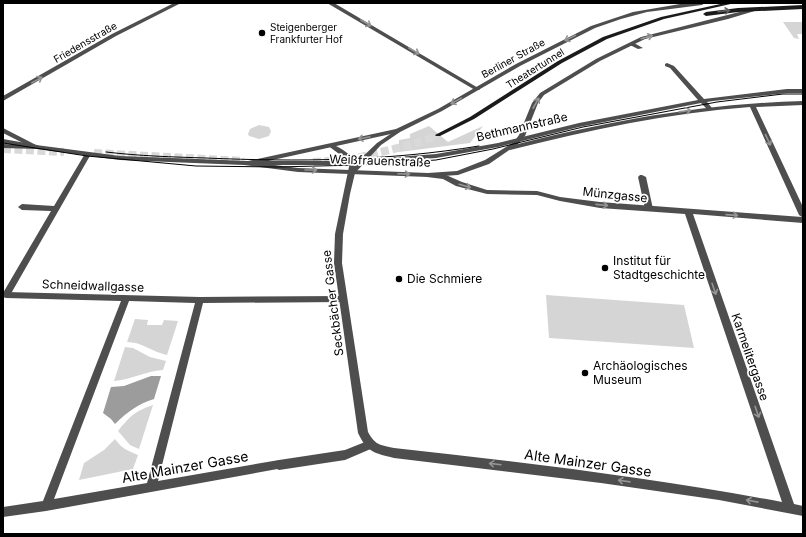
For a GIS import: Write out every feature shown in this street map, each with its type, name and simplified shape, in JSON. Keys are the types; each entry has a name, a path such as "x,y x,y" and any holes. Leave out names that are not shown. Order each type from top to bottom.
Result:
{"main road":[{"name":"Theatertunnel","path":"438,135 472,118 560,62 589,46 623,31 644,24 696,10 732,3"},
{"path":"755,10 803,7"},
{"name":"Theatertunnel","path":"644,24 713,13 755,10"}],"street":[{"name":"Friedensstraße","path":"3,99 114,35 178,3"},
{"path":"330,3 477,89"},
{"name":"Berliner Straße","path":"352,172 379,144 398,131 440,110 537,56 606,22 659,8 702,3"},
{"path":"510,148 519,140 536,103 542,94 598,60 643,38 755,10"},
{"path":"632,44 640,48"},
{"path":"667,65 672,67 708,108"},
{"name":"Bethmannstraße","path":"244,163 363,162 436,156 519,140 579,125 702,101 753,94 803,92"},
{"name":"Bethmannstraße","path":"510,148 579,131 660,115 708,108 803,103"},
{"path":"752,105 803,216"},
{"name":"Weißfrauenstraße","path":"3,130 37,147"},
{"name":"Weißfrauenstraße","path":"244,163 398,131"},
{"path":"3,141 37,147"},
{"path":"330,145 351,159 353,162"},
{"name":"Weißfrauenstraße","path":"3,146 37,147 120,158 244,163 298,170 428,174 458,173 493,159 510,148"},
{"name":"Schneidwallgasse","path":"88,154 6,295 200,300 343,299"},
{"name":"Seckbächer Gasse","path":"353,162 338,234 338,263 363,433 370,445"},
{"name":"Münzgasse","path":"428,174 444,177 460,184 487,192 537,192 577,202 649,209 803,220"},
{"path":"642,177 649,209"},
{"path":"22,207 56,209"},
{"name":"Karmelitergasse","path":"688,212 790,509"},
{"path":"46,506 126,299"},
{"path":"151,487 200,300"},
{"name":"Alte Mainzer Gasse","path":"3,512 345,455 370,445 394,454 459,460 601,478 719,495 803,511"}],"shaded area":[{"path":"783,22 803,22 803,34 797,34 799,39 794,38"},
{"path":"259,125 269,127 271,131 269,136 259,139 249,136 248,134 250,129"},
{"path":"429,126 448,142 483,126 470,143 399,152 399,140 410,138 410,134"},
{"path":"546,295 684,305 694,348 549,338"},
{"path":"135,319 148,320 147,325 162,325 164,320 178,321 167,355 142,345 127,342"},
{"path":"125,347 133,348 150,357 166,361 163,370 114,381"},
{"path":"151,376 161,376 154,399 133,409 115,424 103,413 111,387 124,386"},
{"path":"153,405 139,449 130,445 118,431 133,415"},
{"path":"115,439 125,449 138,455 133,469 79,480 84,463 104,450"}],"tunnel":[{"path":"431,138 438,135"},
{"path":"313,162 348,160 414,144 434,137"},
{"path":"3,149 64,152"},
{"path":"94,153 244,161"}],"tram line":[{"path":"3,143 87,156 196,166 276,167 360,165 436,160 493,149 583,127 717,102 783,94 803,94"},
{"path":"106,152 169,157 309,160 411,155 479,146"}],"place":[{"name":"Steigenberger Frankfurter Hof","path":"262,33"},
{"name":"Institut für Stadtgeschichte","path":"605,268"},
{"name":"Die Schmiere","path":"399,279"},
{"name":"Archäologisches Museum","path":"585,373"}]}
